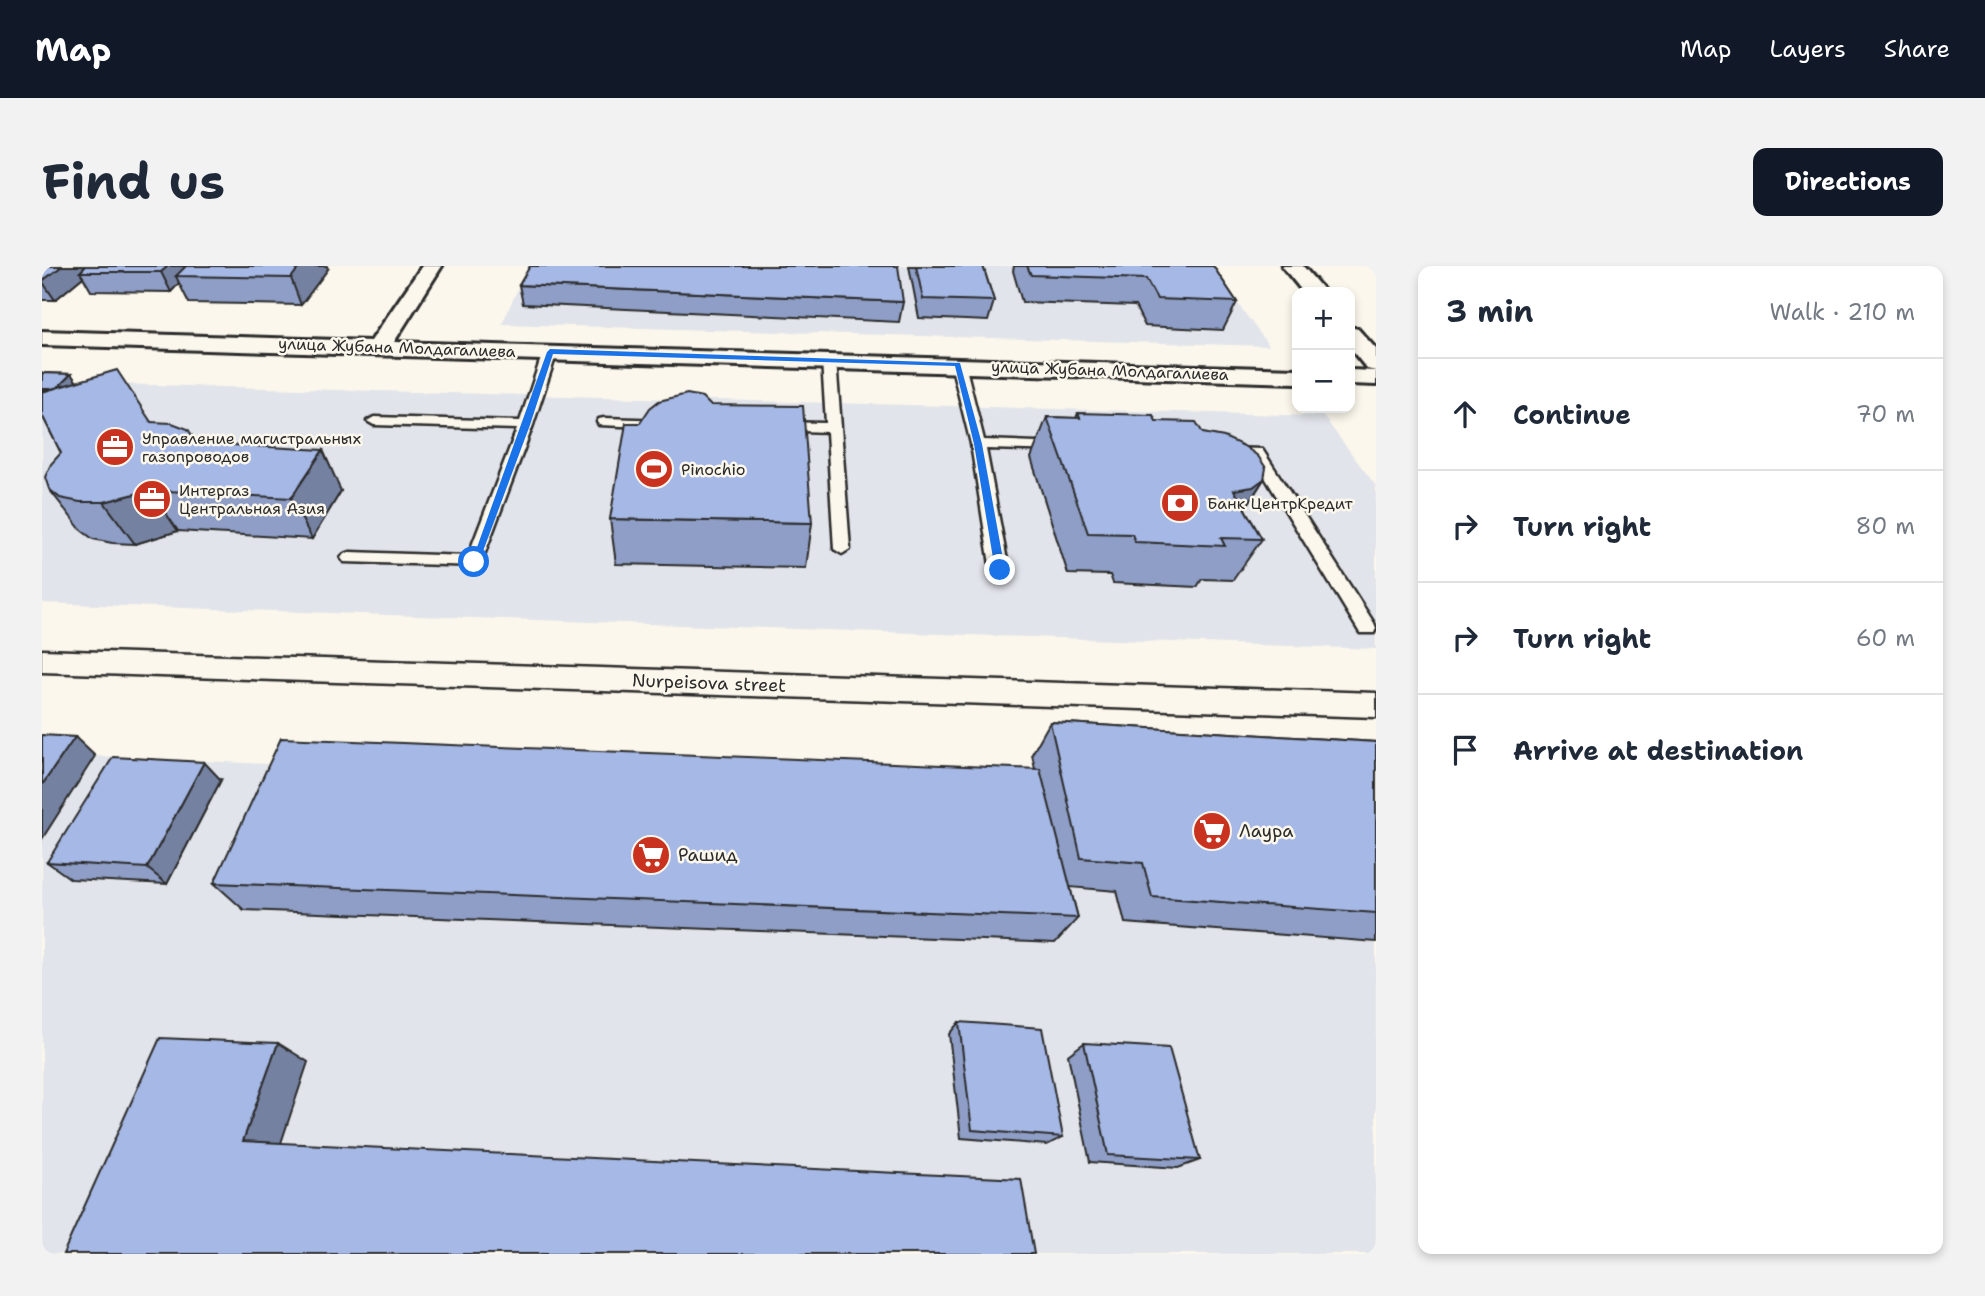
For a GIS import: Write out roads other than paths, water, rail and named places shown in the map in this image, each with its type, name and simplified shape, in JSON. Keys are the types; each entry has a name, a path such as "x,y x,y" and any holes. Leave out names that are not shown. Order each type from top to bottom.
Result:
{"street":[{"path":"379,346 432,266"},
{"path":"1292,266 1310,287"},
{"name":"улица Жубана Молдагалиева","path":"42,338 379,346 1292,376"},
{"path":"1355,340 1376,364"},
{"path":"1355,377 1376,378"},
{"name":"Nurpeisova street","path":"42,661 1376,705"}],"lane":[{"path":"350,558 474,562 526,425 550,352"},
{"path":"829,360 842,549"},
{"path":"958,364 978,444 1000,570"},
{"path":"374,421 526,425"},
{"path":"604,422 685,424"},
{"path":"766,426 834,428"},
{"path":"978,444 1076,447"},
{"path":"1216,451 1257,453 1367,628"}],"place":[{"name":"Управление магистральных газопроводов","path":"115,447"},
{"name":"Pinochio","path":"654,469"},
{"name":"Интергаз Центральная Азия","path":"152,499"},
{"name":"Банк ЦентрКредит","path":"1180,503"},
{"name":"Лаура","path":"1212,831"},
{"name":"Рашид","path":"651,855"}]}
